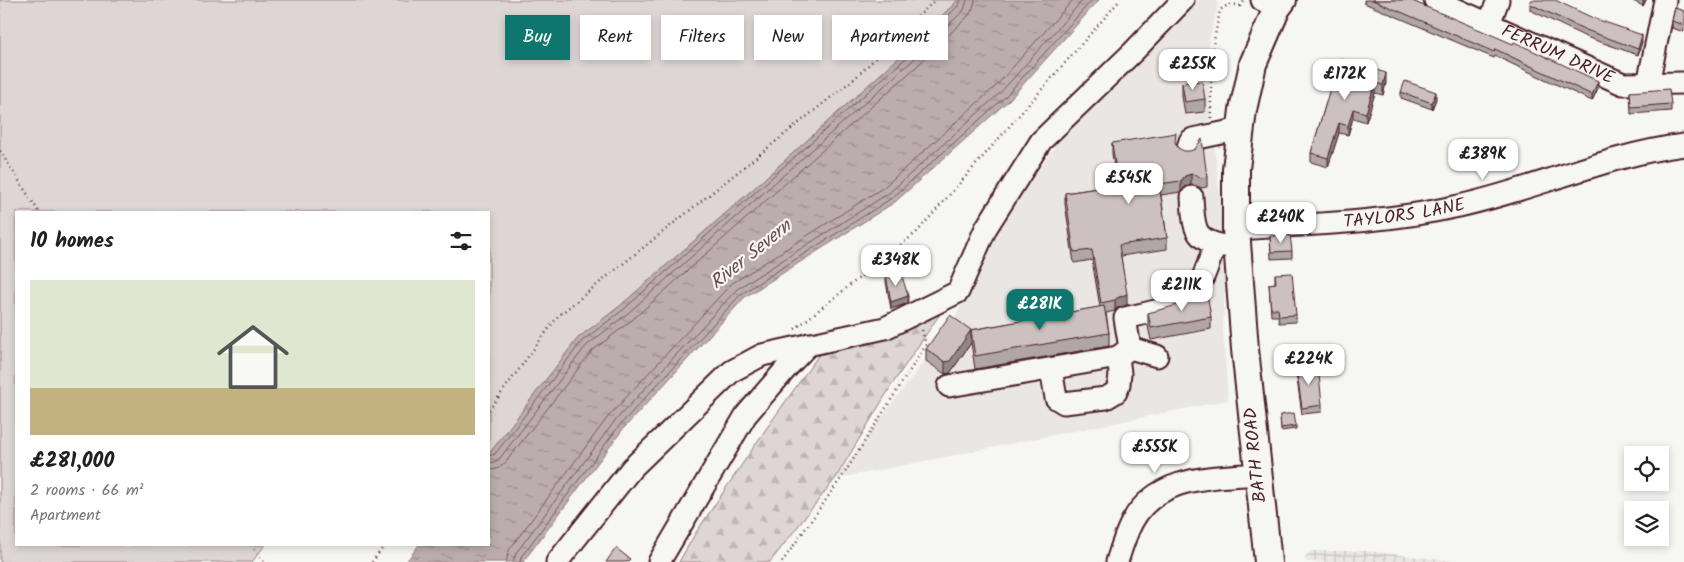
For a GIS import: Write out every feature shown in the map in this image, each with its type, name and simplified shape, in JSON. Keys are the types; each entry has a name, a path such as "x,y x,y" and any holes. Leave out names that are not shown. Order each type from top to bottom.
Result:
{"main road":[{"name":"BATH ROAD","path":"1268,562 1245,348 1229,241 1243,110 1253,64 1274,3"}],"street":[{"path":"557,562 632,468 732,371 762,354 885,328 958,292 986,228 1041,142 1183,0"},
{"path":"1434,0 1489,24"},
{"name":"FERRUM DRIVE","path":"1498,0 1489,24 1623,84 1684,83"},
{"path":"1648,84 1665,0"},
{"path":"1187,150 1193,138 1240,129"},
{"name":"TAYLORS LANE","path":"1229,241 1386,219 1454,207 1505,194 1652,149 1684,145"},
{"path":"1192,197 1194,223 1198,233 1206,241 1229,241"},
{"path":"1051,369 1056,398 1064,403 1106,398 1116,392 1124,352 1125,318 1184,303 1193,294 1203,276 1229,241"},
{"path":"659,562 746,415 809,344"},
{"path":"949,386 1051,369 1124,352 1158,356"},
{"path":"1117,562 1131,523 1138,512 1159,492 1189,482 1258,474"}],"path":[{"path":"490,409 558,316 855,78 935,0"},
{"path":"793,330 917,232 1120,0"},
{"path":"0,151 38,211"},
{"path":"782,562 842,477 926,345 917,312"},
{"path":"251,546 264,562"},
{"path":"372,562 384,546"}],"shaded area":[{"path":"1192,0 1216,0 1218,5 1209,41 1209,87 1226,262 1223,330 1228,400 835,479 950,327 1015,205 1064,133"},
{"path":"1310,551 1367,551 1460,562 1307,562 1305,557"}],"green space":[{"path":"0,0 958,0 943,15 832,15 832,60 896,60 620,306 578,338 490,453 490,211 15,211 15,546 264,546 252,562 0,562"},
{"path":"942,311 891,386 835,479 770,562 679,562 695,534 823,349"}],"water":[{"name":"River Severn","path":"958,0 1099,0 1009,100 895,202 745,297 623,429 523,562 406,562 418,546 490,546 490,453 578,338 620,306 896,60 948,60 948,15 943,15"}],"building":[{"path":"1373,0 1410,0 1513,44 1514,42 1598,81 1592,95 1495,49 1494,52"},
{"path":"1531,0 1555,0 1593,18 1642,35 1638,49 1586,30 1530,4"},
{"path":"1675,8 1684,11 1684,25 1672,21"},
{"path":"1339,59 1386,73 1383,85 1375,83 1366,113 1353,109 1348,126 1339,123 1328,158 1311,153"},
{"path":"1202,81 1205,99 1185,102 1182,83"},
{"path":"1405,81 1436,92 1432,103 1401,92"},
{"path":"1669,89 1671,104 1631,107 1630,92"},
{"path":"1176,133 1175,142 1178,148 1184,151 1195,149 1202,139 1207,177 1201,178 1191,174 1185,176 1181,181 1159,184 1167,238 1119,245 1127,294 1115,300 1101,303 1092,250 1074,252 1065,193 1118,185 1112,143"},
{"path":"1290,235 1292,251 1271,252 1270,236"},
{"path":"901,273 908,296 891,302 886,275"},
{"path":"1292,273 1296,315 1279,316 1278,309 1271,309 1269,284 1276,283 1275,274"},
{"path":"1207,293 1211,317 1151,328 1148,313 1185,303 1198,295"},
{"path":"1104,306 1109,333 975,356 971,330"},
{"path":"950,315 971,330 950,361 945,362 926,349"},
{"path":"1318,364 1322,405 1302,408 1296,367"},
{"path":"1294,413 1296,426 1281,428 1280,415"},
{"path":"616,548 630,559 627,562 606,562"}]}
